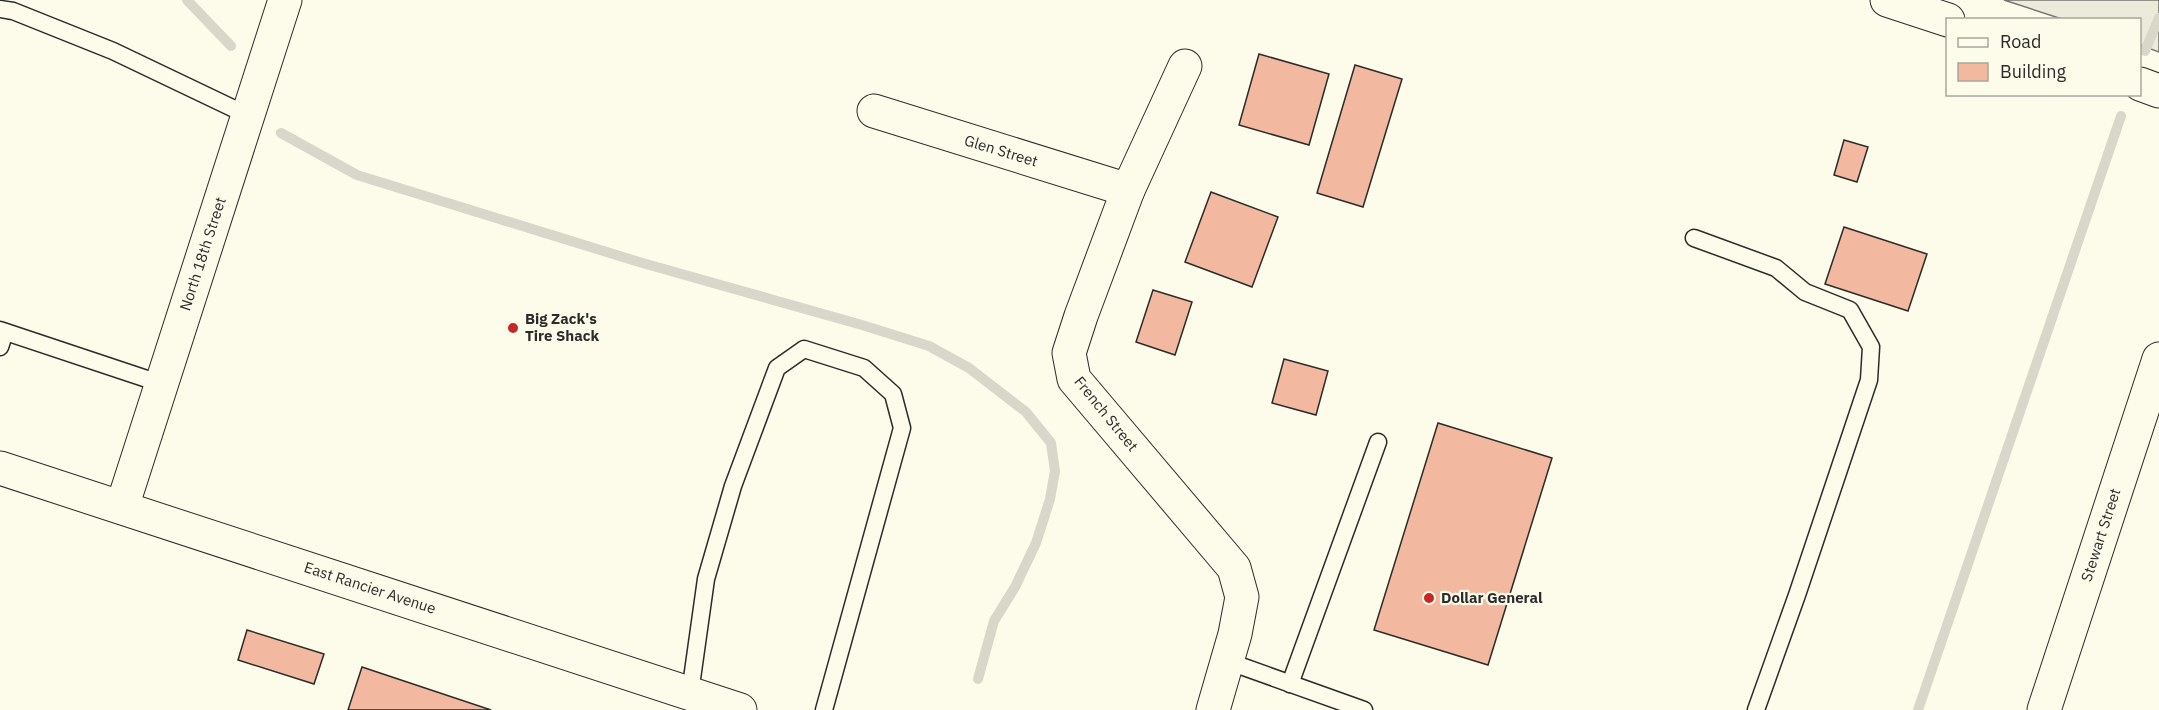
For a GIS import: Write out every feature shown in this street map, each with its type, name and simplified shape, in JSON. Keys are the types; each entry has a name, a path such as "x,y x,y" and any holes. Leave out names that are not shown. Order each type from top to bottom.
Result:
{"street":[{"name":"North 18th Street","path":"122,507 285,0"},
{"path":"1887,0 1946,20"},
{"name":"French Street","path":"1185,66 1128,190 1081,316 1070,353 1074,379 1234,568 1242,597 1235,634 1213,710"},
{"path":"2141,85 2159,91"},
{"name":"Glen Street","path":"874,111 1128,190"},
{"name":"Stewart Street","path":"2044,710 2159,359"},
{"name":"East Rancier Avenue","path":"0,468 740,710"}],"lane":[{"path":"0,9 13,11 113,51 247,115"},
{"path":"1694,238 1776,268 1805,292 1850,310 1871,347 1869,380 1756,710"},
{"path":"2,336 162,384"},
{"path":"690,693 706,579 733,486 777,368 804,349 864,368 893,394 902,428 824,710"},
{"path":"1290,684 1378,442"},
{"path":"1227,661 1364,710"}],"shaded area":[{"path":"2004,0 2159,0 2159,52 2141,45 2141,18 2059,18"}],"building":[{"path":"1259,54 1329,74 1309,145 1239,125"},
{"path":"1355,65 1402,79 1363,207 1317,193"},
{"path":"1844,140 1868,147 1857,182 1834,175"},
{"path":"1211,192 1278,217 1252,287 1185,262"},
{"path":"1844,227 1927,254 1908,311 1825,284"},
{"path":"1153,290 1192,302 1175,355 1136,342"},
{"path":"1284,359 1328,371 1316,415 1272,403"},
{"path":"1438,423 1552,458 1488,665 1374,630"},
{"path":"247,630 324,654 314,684 238,660"},
{"path":"362,667 491,710 348,710"}],"waterway":[{"path":"187,0 231,46"},
{"path":"2145,51 2159,18"},
{"path":"1918,710 2121,116"},
{"path":"281,133 357,175 639,262 929,346 969,368 1026,412 1051,443 1055,471 1050,499 1036,543 1015,587 994,621 978,679"}],"place":[{"name":"Big Zack's Tire Shack","path":"513,328"},
{"name":"Dollar General","path":"1429,598"}]}
